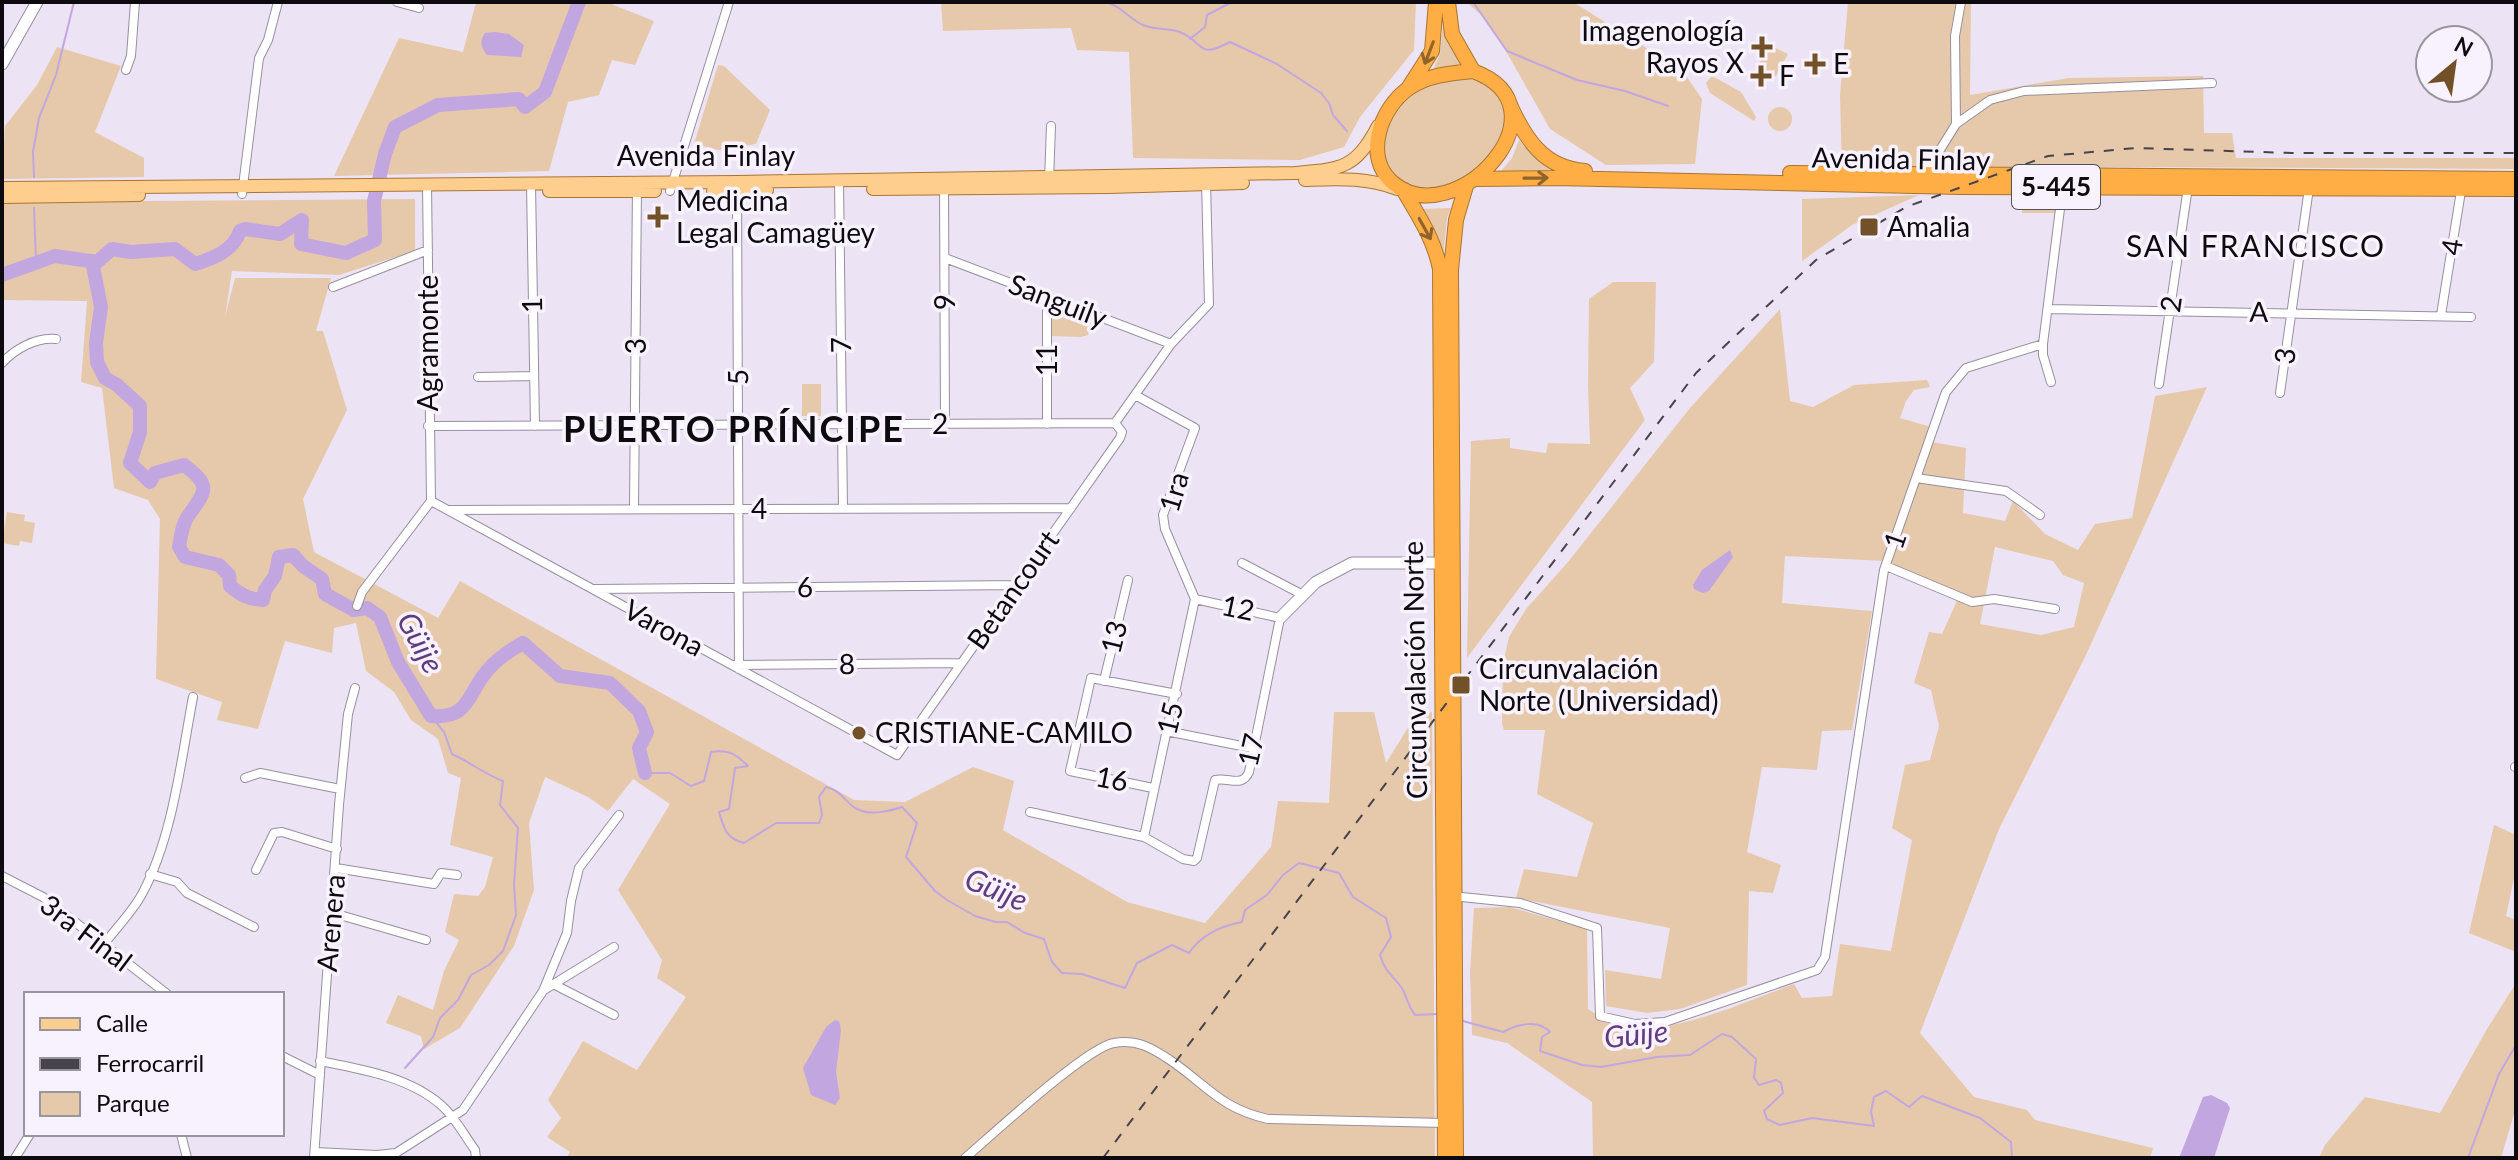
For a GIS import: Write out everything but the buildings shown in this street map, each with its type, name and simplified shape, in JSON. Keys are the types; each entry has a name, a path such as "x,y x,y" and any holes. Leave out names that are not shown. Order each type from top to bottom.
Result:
{"highway":[{"path":"1404,191 1389,180 1378,160 1377,149 1384,116 1409,87 1432,51 1436,2"},
{"path":"1409,87 1434,76 1473,71 1452,34 1448,2"},
{"name":"5-445","path":"1473,71 1499,85 1510,105"},
{"path":"1471,182 1500,150 1508,136 1512,123 1510,105"},
{"name":"Avenida Finlay","path":"1510,105 1523,134 1539,153 1570,170 1921,180"},
{"name":"Avenida Finlay","path":"1471,182 1556,178 2189,181 2463,184 2516,189"},
{"name":"Avenida Finlay","path":"2463,184 2516,179"},
{"name":"5-445","path":"1404,191 1438,193 1471,182"},
{"name":"Circunvalación Norte","path":"1446,563 1451,270 1456,220 1471,182"},
{"name":"Circunvalación Norte","path":"1404,191 1427,230 1440,269 1450,1006 1450,1123 1445,1158"},
{"name":"Circunvalación Norte","path":"1450,1123 1456,1158"}],"main road":[{"name":"Avenida Finlay","path":"1206,180 1333,170 1361,154 1384,116"},
{"name":"Avenida Finlay","path":"2,197 158,191 1357,178 1404,191"},
{"name":"Avenida Finlay","path":"2,188 158,191"}],"street":[{"path":"2,64 37,2"},
{"path":"126,70 131,56 135,2"},
{"path":"242,190 259,58 268,40 278,2"},
{"path":"397,2 419,8"},
{"path":"671,187 729,2"},
{"path":"1956,124 1955,36 1961,2"},
{"path":"1921,180 1956,124 1990,100 2024,91 2212,83"},
{"path":"1049,181 1051,126"},
{"path":"1115,423 1171,344 1209,304 1206,180"},
{"name":"2","path":"2159,384 2189,181"},
{"path":"2051,382 2043,344 2064,182"},
{"name":"3","path":"2280,393 2310,182"},
{"name":"9","path":"944,184 945,424"},
{"name":"4","path":"2441,315 2463,184"},
{"name":"7","path":"839,185 843,509"},
{"name":"3","path":"634,509 636,186"},
{"name":"5","path":"737,186 740,509 737,666"},
{"name":"1","path":"531,187 535,426"},
{"name":"Agramonte","path":"427,188 431,501"},
{"path":"333,287 428,250"},
{"name":"Sanguily","path":"945,258 1171,344"},
{"name":"11","path":"1047,296 1047,424"},
{"name":"A","path":"2048,309 2471,317"},
{"path":"2,363 11,353 32,343 56,339"},
{"name":"1","path":"1449,896 1520,903 1597,928 1600,1016 1635,1024 1665,1022 1817,970 1825,957 1886,566 1946,392 1966,368 2043,344"},
{"path":"478,377 533,376"},
{"name":"1ra","path":"1135,395 1195,428 1163,515 1165,529 1195,599"},
{"name":"2","path":"428,426 1115,423"},
{"name":"Betancourt","path":"897,755 1120,438 1122,432 1115,423"},
{"path":"1916,478 2006,491 2040,515"},
{"path":"357,606 362,592 431,501"},
{"name":"Varona","path":"431,501 897,755"},
{"name":"4","path":"446,510 1071,508"},
{"path":"1242,563 1303,595"},
{"path":"1280,618 1316,582 1352,563 1446,563"},
{"path":"1886,566 1972,602 1994,599 2055,609"},
{"name":"13","path":"1070,771 1091,678 1104,681 1128,580"},
{"name":"6","path":"593,589 1017,585"},
{"name":"12","path":"1195,599 1280,618"},
{"name":"15","path":"1144,837 1195,599"},
{"name":"17","path":"1144,837 1183,859 1194,861 1199,854 1215,780 1222,778 1240,782 1246,779 1280,618"},
{"name":"8","path":"737,666 961,663"},
{"path":"1104,681 1177,694"},
{"name":"Arenera","path":"314,1155 340,789 348,714 355,688"},
{"path":"105,943 142,894 161,848 175,794 193,697"},
{"path":"1166,731 1252,748"},
{"name":"16","path":"1070,771 1153,788"},
{"path":"245,778 260,773 340,789"},
{"path":"1030,812 1144,837"},
{"path":"314,1155 396,1153 463,1110 543,991 567,933 579,868 619,815"},
{"path":"256,870 274,833 282,832 337,849"},
{"path":"336,868 434,884 441,873 457,875"},
{"path":"150,874 177,882 187,893 254,927"},
{"name":"3ra Final","path":"2,876 43,897 165,992"},
{"path":"333,913 426,940"},
{"path":"543,991 614,947"},
{"path":"555,985 614,1015"},
{"path":"965,1158 1082,1061 1105,1045 1118,1042 1147,1045 1226,1104 1268,1119 1450,1123"},
{"path":"284,1057 320,1075"},
{"path":"320,1061 377,1073 429,1096 444,1107 475,1150 476,1158"},
{"path":"15,1158 29,1136"},
{"path":"182,1136 187,1158"}],"green space":[{"path":"476,2 606,2 654,21 635,65 612,60 599,95 568,102 549,171 334,176 399,38 463,52"},
{"path":"941,2 1416,2 1414,50 1360,117 1344,147 1300,160 1133,158 1129,52 1077,50 1071,28 943,31"},
{"path":"1466,2 1573,2 1683,71 1702,99 1695,164 1606,165 1550,129 1483,16"},
{"path":"1848,2 1971,2 1970,95 2069,78 2203,76 2204,133 2232,133 2236,158 2516,158 2516,169 2115,167 1842,173 1840,95"},
{"path":"1443,25 1463,65 1433,70 1440,54"},
{"path":"1769,45 1788,54 1776,76 1758,66"},
{"path":"57,47 121,66 95,132 144,158 144,177 2,179 5,126 37,85"},
{"path":"718,65 724,66 770,110 756,144 719,150 694,144"},
{"path":"1712,76 1741,92 1756,117 1754,121 1710,93 1706,83"},
{"path":"1470,78 1489,86 1501,100 1507,114 1499,148 1459,188 1405,192 1381,160 1384,132 1391,115 1399,105 1420,91 1444,82"},
{"path":"1780,107 1791,114 1792,119 1785,130 1780,131 1769,124 1768,119 1775,108"},
{"path":"1519,140 1543,164 1572,179 1494,179 1512,158"},
{"path":"1919,195 1852,225 1802,261 1802,199"},
{"path":"2022,195 2059,195 2057,213 2022,213"},
{"path":"415,199 415,251 339,275 232,271 225,317 235,278 331,278 316,331 323,331 347,410 303,499 314,552 438,618 460,581 854,800 905,802 973,767 1014,781 1003,830 1127,902 1205,923 1271,847 1278,801 1329,803 1334,712 1374,712 1386,763 1414,718 1432,712 1435,1158 566,1158 570,1152 547,1137 561,1118 548,1100 583,1041 637,1070 686,997 657,978 662,960 618,890 670,804 633,779 608,811 588,797 545,777 529,823 534,890 514,946 460,1028 424,1049 421,1036 386,1023 398,995 433,1010 444,971 459,940 445,932 454,894 478,896 485,887 493,857 450,845 461,778 448,773 438,739 411,720 394,692 366,671 356,623 334,628 332,653 285,641 258,729 217,720 222,702 156,679 160,519 148,500 114,488 102,388 81,382 87,301 2,300 2,202"},
{"path":"1451,208 1447,218 1443,257 1423,209"},
{"path":"1613,282 1656,282 1654,362 1630,388 1645,420 1467,658 1471,441 1510,438 1510,448 1546,453 1548,443 1590,444 1589,299"},
{"path":"1052,302 1092,318 1088,335 1051,336"},
{"path":"1780,309 1790,401 1813,407 1854,385 1927,380 1930,387 1914,390 1900,418 1931,427 1926,441 1966,448 1963,513 2005,521 2013,501 2045,534 2078,550 2095,524 2132,518 2155,396 2207,387 2086,655 1999,829 1920,1033 1974,1097 2027,1110 2035,1120 2153,1148 2150,1158 1593,1158 1592,1102 1507,1043 1472,1035 1470,972 1474,908 1510,907 1587,929 1588,1009 1612,1024 1635,1028 1681,1023 1794,984 1802,998 1832,996 1840,944 1891,951 1912,840 1892,828 1905,765 1930,760 1939,726 1931,690 1914,683 1929,632 1942,634 1960,594 1886,561 1785,556 1782,603 1872,611 1852,730 1822,731 1817,770 1762,767 1747,852 1781,865 1773,893 1749,891 1747,985 1680,1009 1647,1013 1606,1006 1605,970 1661,979 1670,928 1516,898 1524,869 1577,877 1593,823 1537,794 1545,730 1504,730 1503,664 1509,637 1526,609 1568,562 1690,408","holes":["1995,547 2053,561 2063,575 2084,583 2074,627 2041,635 1980,624"]},
{"path":"802,384 821,384 821,416 802,416"},
{"path":"7,512 25,515 24,521 35,523 32,543 20,541 19,546 2,543"},
{"path":"2494,825 2516,835 2516,869 2506,916 2516,920 2516,952 2469,933"},
{"path":"2516,983 2516,1107 2501,1158 2319,1158 2325,1145 2365,1097 2440,1113"}],"shaded area":[{"path":"485,33 509,34 524,45 521,57 487,55 482,39"},
{"path":"1730,550 1733,557 1709,591 1703,593 1694,589 1693,585 1702,570"},
{"path":"835,1020 839,1021 841,1030 836,1072 840,1098 835,1105 811,1095 803,1068 826,1027"},
{"path":"2211,1095 2227,1103 2230,1108 2214,1158 2179,1158 2203,1097"}],"waterway":[{"path":"34,177 33,152 39,118 56,75 74,2"},
{"path":"2,275 55,256 97,262 112,249 131,252 175,249 195,264 228,249 240,231 280,234 302,220 301,244 346,253 375,240 374,201 395,127 438,105 519,99 525,107 545,92 579,2"},
{"path":"1106,2 1143,25 1180,32 1206,50 1230,42 1277,64 1321,93 1333,115 1347,131"},
{"path":"1190,39 1205,27 1207,15 1232,2"},
{"path":"1473,2 1507,51 1577,80 1625,91 1668,106"},
{"path":"34,208 36,262"},
{"name":"Güije","path":"92,261 101,307 97,362 105,378 140,406 140,432 130,463 150,482 155,473 184,465 202,484 202,494 182,531 179,547 185,557 219,565 229,575 230,586 245,596 263,600 265,590 275,576 279,557 293,555 322,579 325,594 354,610 367,608 380,617 398,662 431,716 444,716 461,709 491,667 523,643 560,676 610,683 639,711 647,732 639,748 645,773"},
{"path":"405,1068 433,1037 440,1018 458,1000 471,975 489,965 503,951 516,915 514,884 518,828 500,805 503,781 452,754 444,732 431,716"},
{"name":"Güije","path":"645,773 670,773 691,786 704,781 711,752 727,752 740,758 748,766 735,768 729,809 719,812 727,832 744,843 776,823 819,823 822,815 819,797 826,787 862,811 880,812 902,807 917,823 906,857 935,891 975,916 1007,922 1025,933 1044,939 1052,962 1062,973 1082,974 1125,988 1137,963 1172,945 1189,953 1212,932 1242,922 1245,910 1267,895 1283,875 1299,863 1339,873 1353,897 1386,918 1391,937 1380,955 1382,962 1403,990 1415,1015 1437,1014"},
{"name":"Güije","path":"1463,1021 1503,1032 1521,1025 1540,1025 1550,1032 1542,1037 1540,1051 1582,1065 1601,1067 1657,1057 1690,1055 1722,1034 1732,1037 1756,1059 1754,1078 1759,1085 1776,1080 1781,1083 1783,1093 1764,1111 1767,1119 1780,1125 1812,1118 1874,1126 1871,1112 1874,1097 1886,1091 1909,1107 1922,1096 1980,1118 2011,1142 2012,1158"},
{"path":"2468,1158 2499,1074 2516,1045"}],"railway":[{"path":"1103,1158 1696,373 1816,260 1906,207 2048,156 2136,148 2292,153 2516,153"}],"place":[{"name":"Imagenología Rayos X","path":"1762,47"},
{"name":"E","path":"1815,64"},
{"name":"F","path":"1761,76"},
{"name":"Medicina Legal Camagüey","path":"658,217"},
{"name":"Amalia","path":"1869,227"},
{"name":"Circunvalación Norte (Universidad)","path":"1461,685"},
{"name":"CRISTIANE-CAMILO","path":"859,733"}],"district":[{"name":"SAN FRANCISCO","path":"2256,247"},
{"name":"PUERTO PRÍNCIPE","path":"734,429"}]}
